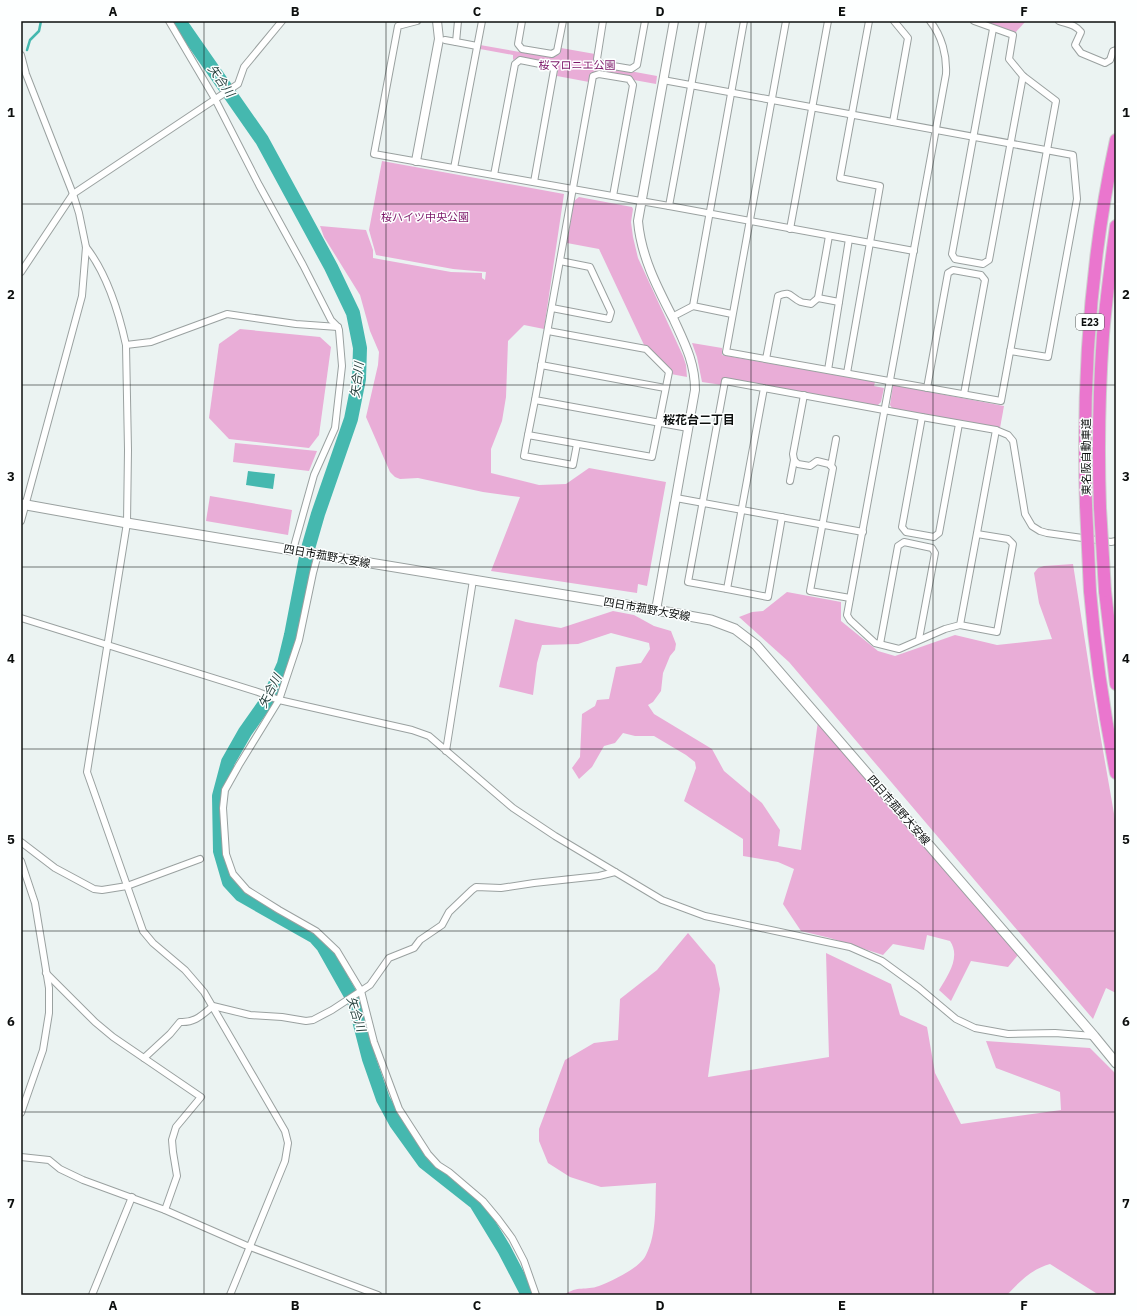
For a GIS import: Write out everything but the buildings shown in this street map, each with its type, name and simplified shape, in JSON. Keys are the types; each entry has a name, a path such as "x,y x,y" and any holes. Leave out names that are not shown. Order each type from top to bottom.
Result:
{"highway":[{"name":"東名阪自動車道","path":"1116,140 1101,223 1093,283 1089,331 1084,468 1090,590 1094,631 1108,736 1116,773"},
{"name":"東名阪自動車道","path":"1116,226 1103,335 1099,468 1105,591 1116,684"}],"main road":[{"name":"四日市菰野大安線","path":"23,505 656,610 711,620 735,629 756,645 1094,1036 1116,1064"},
{"name":"四日市菰野大安線","path":"1094,1036 1116,1056"}],"street":[{"path":"169,21 217,97 262,191 331,320 338,327 342,366 335,428 314,476 295,550"},
{"path":"21,272 73,194 238,84 244,67 282,21"},
{"path":"417,21 398,26 374,154 914,251"},
{"path":"416,161 438,45 438,21"},
{"path":"456,42 458,21"},
{"path":"454,168 482,21"},
{"path":"522,21 518,44 522,49 552,54 557,52 563,21"},
{"path":"603,21 597,59 601,64 631,69 637,65 645,21"},
{"path":"656,610 695,390 694,370 689,352 653,276 641,244 638,221 674,21"},
{"path":"669,206 703,21"},
{"path":"693,306 744,21"},
{"path":"786,21 726,352 1001,401 1056,101 1022,76 1009,59 1013,36 974,21"},
{"path":"790,228 828,21"},
{"path":"847,373 880,186 840,178 869,21"},
{"path":"893,122 908,38 894,21"},
{"path":"940,21 932,23 944,51 946,67 936,130 847,615 850,620 875,643 899,649 944,629 960,625 997,632 1013,544 1008,539 977,534"},
{"path":"1058,21 1078,27 1081,32 1075,45 1081,52 1105,63 1110,60 1113,50 1116,50"},
{"path":"953,270 955,259 952,254 993,29"},
{"path":"445,40 477,46"},
{"path":"21,55 26,74 73,194 79,213 86,247 82,296 23,505 21,521"},
{"path":"494,175 515,64 520,60 545,64 554,70 534,182"},
{"path":"577,444 573,465 524,456 548,331 593,76 599,74 629,79 633,84 613,196"},
{"path":"955,259 983,264 989,260 1022,76"},
{"path":"663,80 1073,155 1077,198 1048,357 1010,351"},
{"path":"766,359 778,296 784,293 791,294 801,302 811,304 818,298 829,236"},
{"path":"828,370 849,239"},
{"path":"86,247 93,257 115,305 126,345 128,450 127,523 87,772 143,932 153,943 184,970 204,992 285,1131 288,1143 285,1161 230,1295"},
{"path":"552,308 609,319 611,312 590,266 560,261"},
{"path":"981,275 983,264"},
{"path":"927,388 948,273 953,270 981,275 985,280 964,394"},
{"path":"818,298 839,302"},
{"path":"672,317 693,306 732,314"},
{"path":"126,345 151,342 227,314 296,324 338,327"},
{"path":"528,435 652,457 669,372 646,349 548,331"},
{"path":"541,365 665,388"},
{"path":"782,517 768,596 688,582 725,381 922,418 996,430 1008,435 1013,440 1023,508 1027,519 1032,526 1047,533 1111,542 1116,541"},
{"path":"727,589 764,388"},
{"path":"790,480 794,460 793,454 804,396"},
{"path":"535,400 688,428"},
{"path":"922,418 902,527 906,532 934,537"},
{"path":"919,639 935,553 932,548 934,537 939,533 959,424"},
{"path":"960,625 996,430"},
{"path":"836,439 831,466 833,468 810,591 850,598"},
{"path":"794,460 798,464 810,466 817,462 829,464 831,466"},
{"path":"676,498 863,532"},
{"path":"880,644 898,546 904,542 906,532"},
{"path":"904,542 932,548"},
{"path":"318,554 299,640 279,700 225,790 223,808 226,854 234,874 247,890 279,910 316,930 337,951 360,992 374,1042 406,1121 428,1154 438,1165 449,1172 483,1200 498,1219 512,1238 524,1261 536,1295"},
{"path":"446,751 473,580"},
{"path":"21,618 258,692 279,700 412,730 429,736 513,808 555,836 662,900 705,916 850,947 882,961 919,988 956,1019 975,1028 1008,1034 1055,1033 1094,1036"},
{"path":"21,842 55,868 94,889 102,890 127,886 200,859"},
{"path":"21,860 36,903 49,988 49,1013 43,1050 21,1113"},
{"path":"213,1006 250,1015 282,1017 306,1021 313,1020 332,1010 370,985 389,958 414,948 420,940 442,925 449,912 476,887 501,888 534,882 599,876 616,872"},
{"path":"46,973 113,1037 201,1097 176,1127 172,1140 177,1176 166,1210"},
{"path":"144,1058 170,1034 180,1022 189,1023 213,1006"},
{"path":"21,1157 49,1160 60,1168 83,1180 166,1210 250,1247 378,1295"},
{"path":"92,1295 132,1197"}],"green space":[{"path":"983,21 1026,21 1014,34"},
{"name":"桜マロニエ公園","path":"480,45 554,57 560,54 561,48 595,54 593,60 597,65 657,76 656,84 634,80 631,77 597,71 591,74 589,82 557,76 558,68 553,64 519,57 513,60 513,55 480,49"},
{"name":"桜ハイツ中央公園","path":"382,161 564,194 544,329 524,325 508,341 506,397 502,421 491,449 491,473 539,485 566,484 589,468 666,482 647,586 638,584 637,593 491,571 520,497 483,492 418,478 400,479 395,477 390,472 366,417 378,365 379,352 370,331 360,295 324,237 320,226 366,230 373,250 373,258 451,272 482,273 482,278 485,280 486,272 453,269 376,255 369,230"},
{"path":"579,197 632,207 631,222 638,258 683,356 686,365 687,377 671,374 645,347 599,249 567,243 574,201"},
{"path":"240,329 320,337 331,347 319,435 309,448 229,439 209,418 219,344"},
{"path":"692,343 722,348 722,355 875,382 874,386 884,388 881,402 877,406 723,378 722,385 702,382 697,357"},
{"path":"893,385 1004,406 1000,428 892,408 890,405"},
{"path":"235,443 317,451 309,471 233,462"},
{"path":"210,496 292,510 288,535 206,521"},
{"path":"1073,564 1094,699 1116,825 1116,993 1106,988 1093,1019 789,662 739,617 752,612 763,611 787,592 841,602 841,621 878,651 895,656 955,635 997,645 1052,639 1039,603 1034,573 1038,568 1044,566"},
{"path":"613,611 634,615 654,626 671,631 676,644 675,650 670,656 663,673 661,691 653,702 648,705 654,714 712,749 724,771 762,803 780,830 778,846 801,850 818,721 1018,955 1008,967 971,961 951,1001 939,990 954,960 953,947 950,941 927,935 924,950 893,944 883,955 830,938 801,931 783,904 794,869 778,862 743,856 743,839 684,801 696,768 695,762 654,736 635,736 623,733 615,743 604,746 592,767 579,779 572,768 580,757 582,714 595,706 597,700 609,699 616,667 641,663 650,649 649,643 611,633 578,644 542,645 537,663 533,695 499,687 515,619 561,628"},
{"path":"688,933 715,965 720,989 708,1077 829,1057 826,953 891,984 900,1015 927,1027 935,1073 961,1124 1061,1110 1060,1092 996,1068 986,1041 1090,1048 1116,1074 1116,1295 1099,1295 1050,1264 1027,1276 1007,1295 564,1295 573,1290 605,1284 625,1274 643,1260 650,1247 654,1229 656,1183 601,1187 570,1177 548,1163 539,1141 539,1129 565,1060 594,1043 618,1040 620,999 657,970"}],"water":[{"path":"248,471 275,474 273,489 246,485"}],"waterway":[{"path":"27,50 30,40 39,31 41,21"},
{"name":"矢合川","path":"179,21 262,140 331,267 353,313 360,348 359,379 351,419 318,514 307,552 284,664 269,698 245,732 228,762 219,796 220,851 229,882 241,895 315,937 323,946 354,1001 369,1059 383,1099 396,1123 424,1162 476,1203 504,1249 528,1295"}],"district":[{"name":"桜花台二丁目","path":"699,420"}]}
